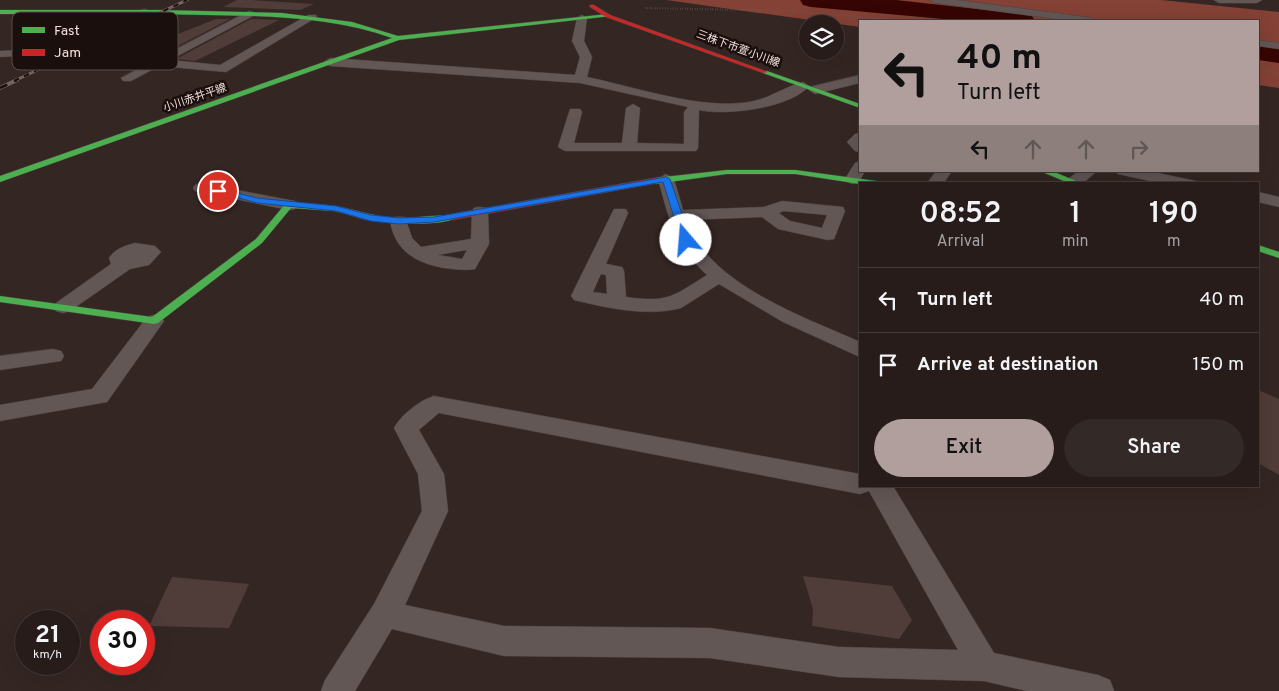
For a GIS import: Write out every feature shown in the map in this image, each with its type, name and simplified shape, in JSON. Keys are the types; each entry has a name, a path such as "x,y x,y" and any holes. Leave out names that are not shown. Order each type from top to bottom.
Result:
{"main road":[{"path":"588,3 608,16"},
{"path":"0,12 144,12"},
{"path":"178,13 312,18 364,24 398,38"},
{"name":"小川赤井平線","path":"0,179 398,38 608,16"},
{"name":"三株下市萱小川線","path":"608,16 859,106"},
{"path":"0,299 154,321 259,241 289,205 336,209 371,218 399,221 434,220 666,179 705,174 760,171 857,172 873,182"},
{"path":"1047,172 1073,182"},
{"path":"1259,248 1279,255"}],"street":[{"path":"935,0 1085,20"},
{"path":"1219,0 1257,0"},
{"path":"178,51 249,14"},
{"path":"178,64 222,69 312,18"},
{"path":"580,79 586,57 578,41 582,18"},
{"path":"1259,43 1279,46"},
{"path":"330,62 580,79 695,106 732,108 756,106 809,88 859,79"},
{"path":"127,78 142,70"},
{"path":"575,112 565,147 691,148 691,112 695,106"},
{"path":"629,148 633,108"},
{"path":"859,138 854,142 859,147"},
{"path":"1077,182 1087,172"},
{"path":"1128,172 1180,182"},
{"path":"666,179 686,240 702,260 719,276 762,304 859,350"},
{"path":"201,188 289,205"},
{"path":"1259,197 1279,202"},
{"path":"399,221 403,240 418,253 479,243 480,212"},
{"path":"678,215 766,212"},
{"path":"620,213 581,296 647,306 674,304 719,276"},
{"path":"63,307 124,264"},
{"path":"594,267 615,271 617,302"},
{"path":"0,413 99,396 154,321"},
{"path":"0,363 53,356"},
{"path":"337,691 385,614 435,511 431,474 406,428 434,404 859,484"},
{"path":"873,487 984,666"},
{"path":"385,614 504,641 710,643 839,662 984,666 1098,691"}],"path":[{"path":"608,16 646,8 794,11 895,20"},
{"path":"1259,70 1279,73"}],"shaded area":[{"path":"666,0 1161,0 1279,12 1279,88 1259,85 1259,20 859,20 859,27 844,25 844,15 799,15 799,19"}],"building":[{"path":"237,0 314,4 300,10 223,7"},
{"path":"216,19 230,19 178,46 178,34"},
{"path":"251,19 279,20 195,61 178,58"},
{"path":"1259,390 1279,399 1279,475 1259,464"},
{"path":"803,576 892,586 912,620 899,639 812,626 813,609"},
{"path":"172,577 249,584 229,628 155,626 155,613"}],"waterway":[{"path":"811,0 921,9 1014,20"},
{"path":"1259,52 1279,55"}],"railway":[{"path":"161,12 187,0"},
{"path":"14,81 37,70"},
{"path":"0,88 17,80"}],"traffic: fast":[{"path":"0,12 12,12"},
{"path":"12,12 158,12"},
{"path":"178,12 306,17 352,24 398,38"},
{"path":"0,179 398,38 608,16"},
{"path":"765,72 859,106"},
{"path":"655,181 727,172 795,172 862,182"},
{"path":"1047,172 1074,182"},
{"path":"0,299 154,321 259,241 289,205 336,209 371,218 399,221 433,220 452,217"},
{"path":"1259,248 1279,255"}],"traffic: jam":[{"path":"592,6 608,16 765,72"},
{"path":"452,217 655,181"}],"route":[{"path":"218,191 257,200 336,209 371,218 399,221 434,220 666,179 686,240"}]}
